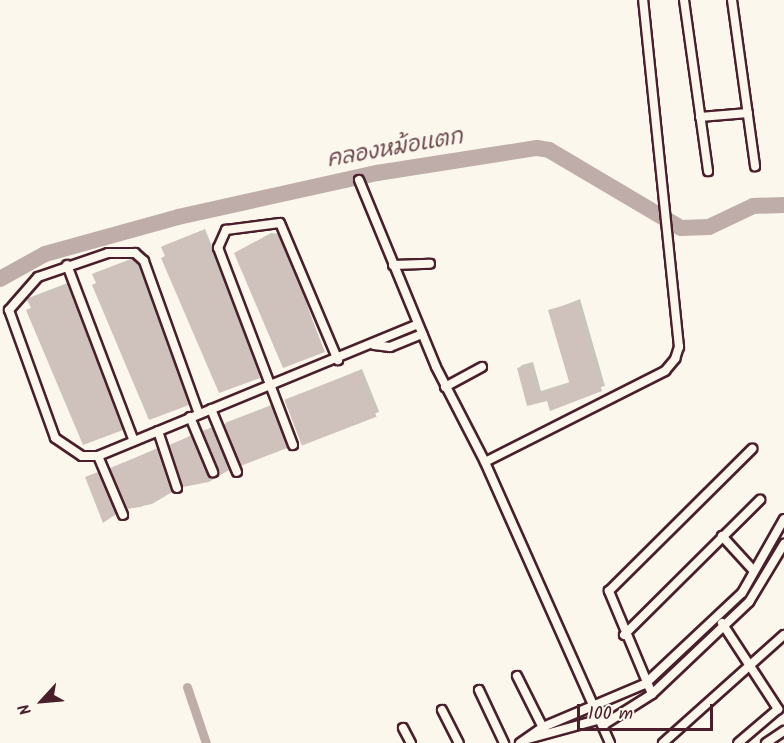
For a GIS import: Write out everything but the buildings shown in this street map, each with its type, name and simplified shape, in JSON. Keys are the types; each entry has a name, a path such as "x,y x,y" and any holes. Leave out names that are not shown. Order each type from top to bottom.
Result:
{"street":[{"path":"485,462 665,371 675,360 668,244 643,0"},
{"path":"684,0 708,171"},
{"path":"732,0 755,166"},
{"path":"700,117 748,113"},
{"path":"359,180 446,387 485,462 610,743"},
{"path":"293,445 218,248 226,230 280,223 338,360"},
{"path":"213,472 195,416 144,261 126,250 67,266 28,285 9,310 10,319 56,438 70,452 98,456 158,431 195,416 212,409 338,360 418,324"},
{"path":"393,265 430,264"},
{"path":"67,266 134,441"},
{"path":"374,345 390,347 422,333"},
{"path":"446,387 482,367"},
{"path":"212,409 237,472"},
{"path":"158,431 177,488"},
{"path":"652,694 645,684 624,635 611,586 752,449"},
{"path":"98,456 123,515"},
{"path":"624,635 760,500"},
{"path":"524,741 541,729 645,684 719,617 754,571 784,519"},
{"path":"722,536 754,571"},
{"path":"524,741 545,740 602,722 652,694 757,592 784,544"},
{"path":"719,617 750,665 781,706 738,743"},
{"path":"663,743 784,634"},
{"path":"517,676 545,740"},
{"path":"479,690 504,743"},
{"path":"442,710 459,743"},
{"path":"403,728 411,743"},
{"path":"766,743 784,731"}],"waterway":[{"name":"คลองหม้อแตก","path":"0,279 45,254 178,217 377,173 537,148 549,150 681,228 709,227 753,206 784,205"},
{"path":"187,687 206,743"}]}
